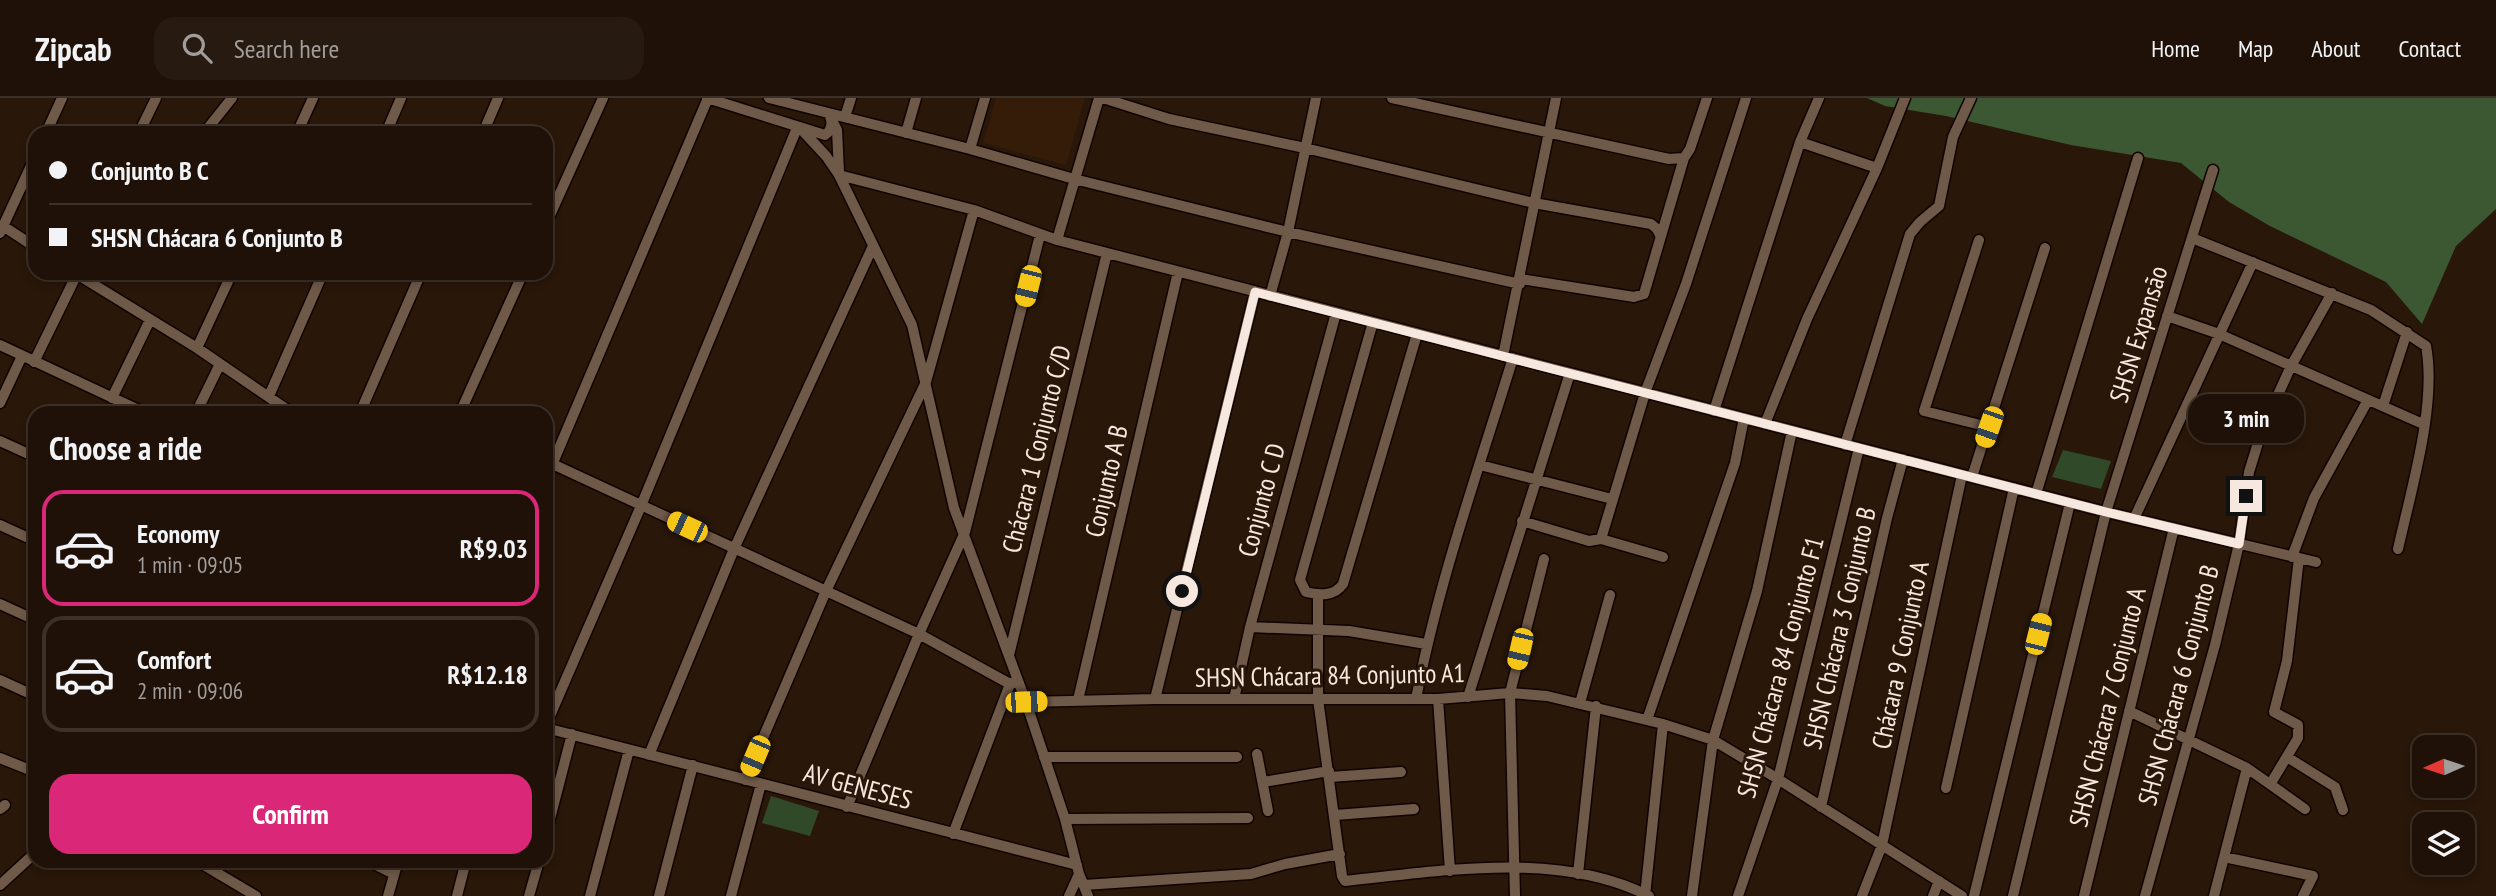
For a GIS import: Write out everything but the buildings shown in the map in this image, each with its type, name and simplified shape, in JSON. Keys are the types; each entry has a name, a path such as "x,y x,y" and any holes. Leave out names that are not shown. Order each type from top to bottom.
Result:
{"street":[{"path":"49,126 62,98"},
{"path":"142,126 156,98"},
{"path":"210,126 232,98"},
{"path":"300,126 313,98"},
{"path":"389,126 401,98"},
{"path":"486,126 498,98"},
{"path":"553,208 603,98"},
{"path":"553,454 708,98 799,129 825,135 829,132 831,117"},
{"path":"845,117 851,98"},
{"path":"906,133 916,98"},
{"path":"970,149 985,98"},
{"path":"1057,240 1101,98 1169,119 1305,148 1534,203 1651,224 1660,235"},
{"path":"1270,296 1288,232 1316,98"},
{"path":"1391,98 1668,159 1684,158"},
{"path":"1416,699 1426,645 1442,585 1480,465 1508,357 1534,203 1556,98"},
{"path":"775,99 831,117 845,117 1074,179 1288,232 1520,282 1634,297 1641,296 1647,287 1684,158 1690,149 1707,98"},
{"path":"1601,539 1645,393 1686,284 1746,98"},
{"path":"1714,411 1800,142 1818,98"},
{"path":"1765,424 1807,319 1877,168 1905,98"},
{"path":"1846,445 1910,234 1939,206 1953,136 1971,98"},
{"path":"831,117 837,130 836,156 839,175"},
{"path":"799,129 826,156 839,175 912,325 954,508 1009,655 1014,682 1026,702 1086,891 1251,874 1285,864 1340,854"},
{"path":"553,711 799,129"},
{"path":"1800,142 1877,168"},
{"path":"2036,494 2138,158"},
{"name":"SHSN Expansão","path":"2013,896 2106,512 2213,170"},
{"path":"28,172 2,229 28,243"},
{"path":"839,175 974,210 1040,235 1178,272 2070,503 2316,562"},
{"path":"745,780 826,591 926,382 974,210"},
{"path":"847,807 965,532 1040,235"},
{"path":"2192,238 2371,310 2426,346 2430,381 2417,466 2398,549"},
{"path":"1979,240 1924,411 1989,427"},
{"path":"649,755 734,549 873,246"},
{"name":"Chácara 9 Conjunto A","path":"1862,896 1882,845 1967,476 1989,427 2045,248"},
{"name":"Chácara 1 Conjunto C/D","path":"1009,655 1107,253"},
{"path":"2134,519 2253,262"},
{"name":"Conjunto A B","path":"1078,701 1178,272"},
{"path":"34,362 73,280"},
{"path":"94,280 150,320 283,406"},
{"path":"197,348 229,280"},
{"path":"269,396 320,280"},
{"path":"363,406 418,280"},
{"path":"463,406 520,280"},
{"path":"1155,699 1255,292"},
{"name":"SHSN Chácara 6 Conjunto B","path":"2145,896 2239,544 2249,472 2258,441 2291,366 2332,293"},
{"name":"Conjunto C D","path":"1234,699 1250,628 1336,313"},
{"path":"2167,316 2219,334 2423,424"},
{"path":"112,398 150,320"},
{"path":"1373,322 1300,580 1306,592 1334,592 1343,584 1418,334"},
{"path":"2383,406 2407,332"},
{"path":"0,345 130,406"},
{"path":"0,403 22,356"},
{"path":"199,406 220,364"},
{"path":"1468,697 1570,373"},
{"path":"2271,783 2298,738 2298,725 2274,712 2287,661 2296,558 2314,498 2368,400"},
{"path":"1647,720 1735,463 1744,418"},
{"path":"1692,896 1713,740 1757,591 1792,431"},
{"path":"0,441 28,454"},
{"name":"SHSN Chácara 84 Conjunto F1","path":"1738,896 1778,779 1859,448"},
{"name":"SHSN Chácara 3 Conjunto B","path":"1821,807 1902,459"},
{"path":"553,465 919,634 1014,682"},
{"path":"1480,465 1612,499"},
{"path":"1946,788 2014,488"},
{"path":"1973,896 2070,503"},
{"path":"1522,521 1589,541 1601,539 1663,557"},
{"path":"0,525 28,538"},
{"name":"SHSN Chácara 7 Conjunto A","path":"2084,896 2174,528"},
{"path":"1515,896 1510,694 1544,559"},
{"path":"1318,594 1318,699 1342,876 1345,880 1516,866 1600,878 1647,895 1663,724"},
{"path":"1580,703 1610,595"},
{"path":"0,604 28,617"},
{"path":"1250,628 1370,633 1426,645"},
{"path":"0,680 28,693"},
{"path":"953,834 1014,682"},
{"name":"SHSN Chácara 84 Conjunto A1","path":"1026,702 1438,699 1510,694 1547,696 1596,706 1713,740 1962,896"},
{"path":"1438,699 1450,871"},
{"path":"1578,874 1596,706"},
{"path":"2129,711 2246,768 2305,809"},
{"name":"AV GENESES","path":"553,729 953,834 1078,870"},
{"path":"553,807 572,734"},
{"path":"590,896 629,750"},
{"path":"1257,754 1268,811"},
{"path":"1044,757 1237,757"},
{"path":"2287,757 2335,787 2343,810"},
{"path":"0,758 28,769"},
{"path":"659,896 693,765"},
{"path":"2214,896 2246,768"},
{"path":"1263,782 1329,774 1401,772"},
{"path":"731,896 761,784"},
{"path":"1335,814 1414,809"},
{"path":"1065,819 1248,818"},
{"path":"2224,857 2314,876 2303,896"},
{"path":"0,885 28,859"},
{"path":"209,868 256,896"},
{"path":"382,868 394,874"},
{"path":"388,896 396,868"},
{"path":"457,896 464,868"},
{"path":"530,896 537,868"},
{"path":"1069,896 1078,870"},
{"path":"1933,896 1939,881"}],"shaded area":[{"path":"996,98 1085,98 1066,165 983,143"}],"green space":[{"path":"1867,98 2496,98 2496,209 2456,246 2422,324 2386,282 2270,226 2229,202 2181,163 2071,145 1946,116 1885,106"},
{"path":"2063,450 2111,461 2101,489 2052,477"},
{"path":"771,796 819,811 810,836 762,823"}],"route":[{"path":"1182,591 1255,292 2239,544 2246,496"}]}
